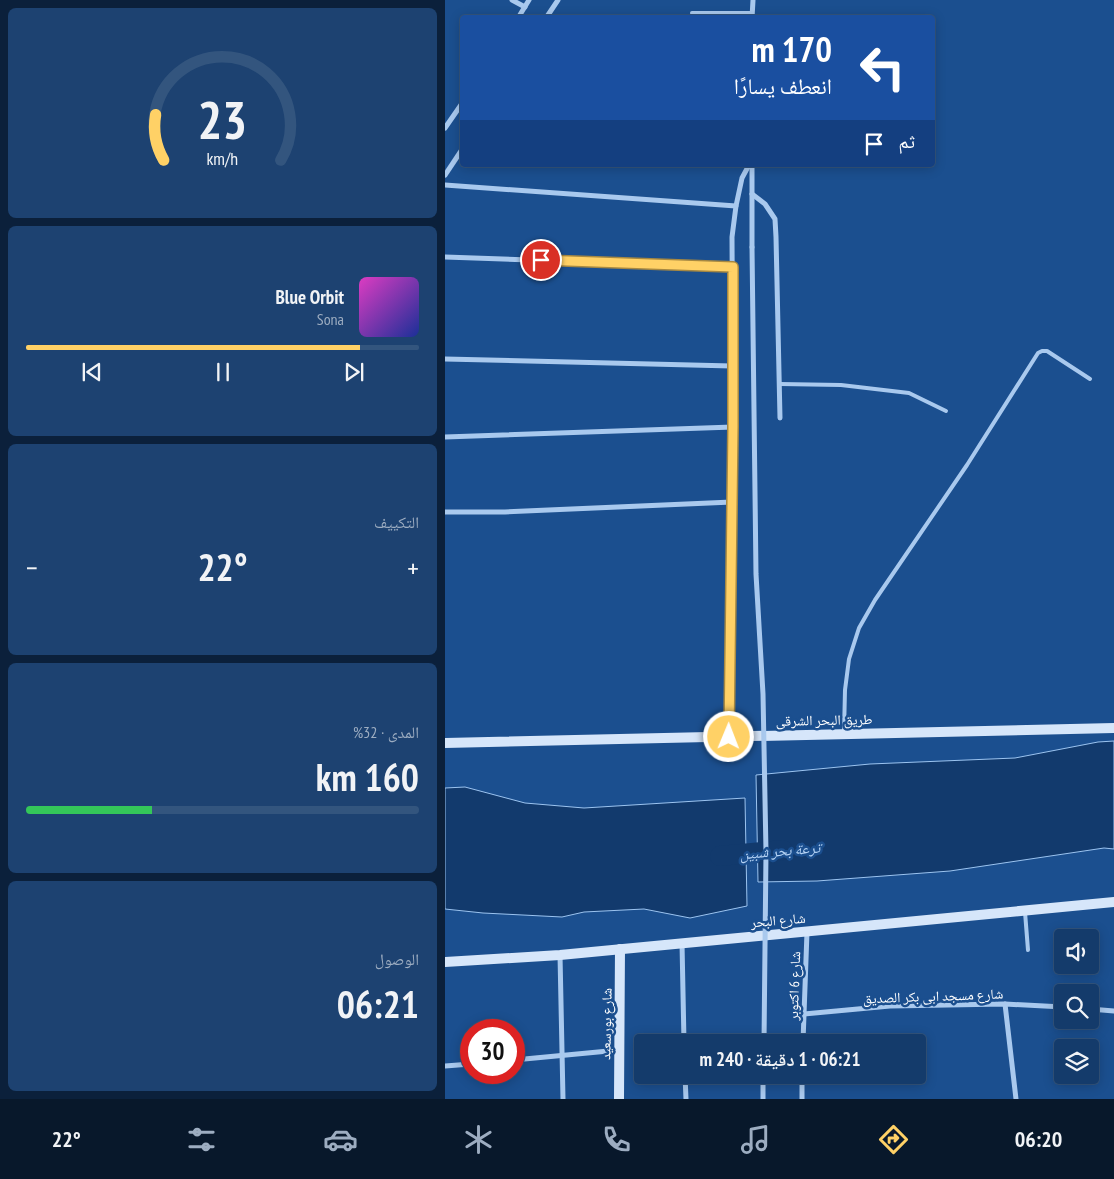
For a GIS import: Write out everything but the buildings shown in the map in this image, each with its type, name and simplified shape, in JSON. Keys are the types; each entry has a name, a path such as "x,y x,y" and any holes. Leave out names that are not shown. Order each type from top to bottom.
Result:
{"street":[{"path":"512,0 525,7"},
{"path":"520,15 529,0"},
{"path":"548,15 558,0"},
{"path":"752,15 753,0"},
{"path":"445,128 460,106"},
{"path":"445,175 460,152"},
{"path":"729,737 733,427 732,238 742,178 750,167"},
{"path":"751,167 756,574 763,694 765,832 764,1034"},
{"path":"445,185 736,206"},
{"path":"752,194 765,204 775,219 777,237 780,418"},
{"path":"445,256 733,267"},
{"path":"445,359 732,366"},
{"path":"445,437 733,427"},
{"path":"445,512 505,512 732,502"},
{"name":"طريق البحر الشرقى","path":"445,743 1114,728"},
{"name":"شارع البحر","path":"445,962 560,955 1114,902"},
{"name":"شارع 6 اكتوبر","path":"803,1034 807,931"},
{"path":"683,943 685,1034"},
{"name":"شارع بورسعيد","path":"619,1099 620,949"},
{"path":"560,955 563,1099"},
{"path":"1005,1004 1016,1099"},
{"name":"شارع مسجد ابى بكر الصديق","path":"804,1014 890,1006 1005,1004 1054,1007"},
{"path":"1099,1010 1114,1011"},
{"path":"525,1059 619,1050"},
{"path":"445,1066 460,1065"},
{"path":"685,1084 686,1099"},
{"path":"763,1084 763,1099"},
{"path":"802,1099 803,1084"}],"lane":[{"path":"692,13 752,15"},
{"path":"844,734 845,690 849,658 859,628 875,600 967,466 1038,353 1047,351 1090,379"},
{"path":"780,384 841,385 909,393 946,411"},
{"path":"1025,910 1028,950"}],"water":[{"path":"1114,741 1114,849 1104,848 950,871 817,881 758,882 756,775 870,764 1015,758 1098,742"},
{"path":"465,787 525,803 584,808 745,798 747,906 690,918 644,909 584,912 562,917 445,909 445,788"}],"waterway":[{"name":"ترعة بحر شبين","path":"720,856 783,850"}],"route":[{"path":"541,260 733,267 729,737"}]}
